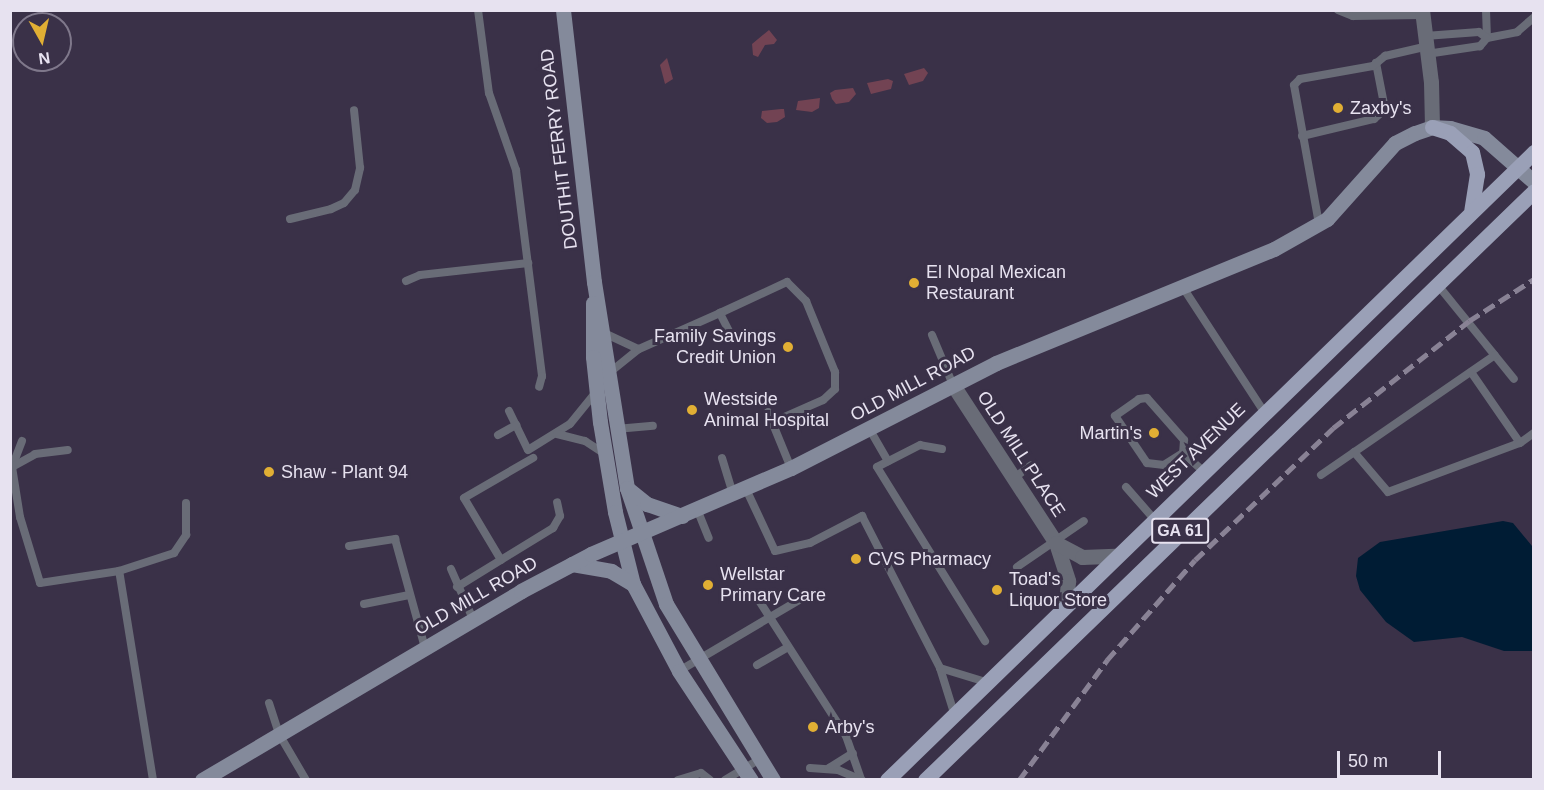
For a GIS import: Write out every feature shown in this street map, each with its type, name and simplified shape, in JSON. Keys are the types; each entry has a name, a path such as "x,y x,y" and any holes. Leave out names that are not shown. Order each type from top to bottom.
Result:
{"main road":[{"path":"1432,127 1450,133 1472,152 1477,174 1470,213"},
{"name":"WEST AVENUE","path":"887,780 1533,152"},
{"name":"GA 61","path":"925,780 1533,191"}],"street":[{"name":"DOUTHIT FERRY ROAD","path":"562,10 594,282 604,333 616,429 627,489 640,533 666,604 773,780"},
{"path":"1422,13 1424,46 1431,82 1432,127 1484,138 1533,182"},
{"name":"OLD MILL ROAD","path":"202,780 473,619 572,564 791,468 870,430 953,385 1048,340 1274,249 1319,224 1345,201 1395,143 1432,127"},
{"name":"DOUTHIT FERRY ROAD","path":"594,282 591,326 596,392 621,541 633,584 679,671 747,774"},
{"name":"OLD MILL PLACE","path":"953,385 1056,543 1068,580 1066,605"},
{"path":"627,489 647,504 682,516"},
{"name":"OLD MILL PLACE","path":"1056,543 1082,557 1115,556"},
{"path":"572,564 611,571 633,584"}],"lane":[{"path":"478,10 489,93 516,170 542,376 539,387"},
{"path":"1338,10 1353,16 1422,13"},
{"path":"1486,10 1487,38"},
{"path":"1424,46 1480,46 1487,38 1517,32 1533,17"},
{"path":"1319,224 1294,85 1300,79 1376,63 1385,56 1479,32 1487,38"},
{"path":"1302,136 1374,119 1381,113 1384,104 1376,63"},
{"path":"290,219 344,203 355,190 360,168 354,110"},
{"path":"406,281 420,275 528,263"},
{"path":"609,374 639,349 787,282 806,301 836,378 832,394 773,422"},
{"path":"1437,284 1514,379"},
{"path":"1182,286 1264,412"},
{"path":"720,313 731,335"},
{"path":"604,333 639,349"},
{"path":"932,335 953,385"},
{"path":"1321,475 1495,355"},
{"path":"1471,372 1520,443"},
{"path":"501,560 464,498 532,457 596,392"},
{"path":"1184,453 1174,461 1148,467 1115,416 1139,399 1154,401 1184,440 1184,453 1203,471"},
{"path":"508,411 532,457"},
{"path":"768,412 791,468"},
{"path":"498,435 516,425"},
{"path":"616,429 653,426"},
{"path":"870,430 888,461"},
{"path":"1354,452 1388,492 1520,443 1533,433"},
{"path":"557,434 585,441 605,454"},
{"path":"22,441 12,467 29,547 40,583 119,571 174,552 186,535 186,503"},
{"path":"942,449 920,445 877,467 985,641"},
{"path":"12,467 35,454 68,450"},
{"path":"722,458 775,551 810,543 862,516 940,669 954,713"},
{"path":"1014,478 1032,465"},
{"path":"1126,487 1154,519"},
{"path":"457,586 553,528 560,516 557,502"},
{"path":"697,509 709,538"},
{"path":"1017,567 1056,543 1084,520"},
{"path":"349,546 395,539 408,595 425,648"},
{"path":"451,569 473,619"},
{"path":"119,571 153,780"},
{"path":"364,604 408,595"},
{"path":"758,599 853,753 862,779"},
{"path":"679,671 799,600"},
{"path":"757,665 789,646"},
{"path":"940,669 986,682"},
{"path":"269,703 279,734 306,780"},
{"path":"829,768 853,753"},
{"path":"726,780 747,774 760,759"},
{"path":"810,768 829,768 862,779"},
{"path":"678,780 701,773 710,780"}],"shaded area":[{"path":"769,30 777,40 774,44 765,45 758,57 753,55 752,44"},
{"path":"667,58 673,79 665,84 660,65"},
{"path":"924,68 928,73 923,81 909,85 904,74"},
{"path":"888,79 893,81 891,89 871,94 867,83"},
{"path":"853,88 856,94 849,102 836,104 832,99 830,93 835,90"},
{"path":"820,98 819,108 812,112 796,110 798,101"},
{"path":"784,109 785,117 777,122 767,123 761,118 762,111"}],"water":[{"path":"1503,521 1513,523 1532,546 1533,651 1504,651 1462,637 1414,642 1386,622 1360,590 1356,576 1358,558 1380,542"}],"railway":[{"path":"1019,780 1107,660 1195,560 1333,428 1469,321 1534,279"}],"place":[{"name":"Zaxby's","path":"1338,108"},
{"name":"El Nopal Mexican Restaurant","path":"914,283"},
{"name":"Family Savings Credit Union","path":"788,347"},
{"name":"Westside Animal Hospital","path":"692,410"},
{"name":"Martin's","path":"1154,433"},
{"name":"Shaw - Plant 94","path":"269,472"},
{"name":"CVS Pharmacy","path":"856,559"},
{"name":"Wellstar Primary Care","path":"708,585"},
{"name":"Toad's Liquor Store","path":"997,590"},
{"name":"Arby's","path":"813,727"}]}
